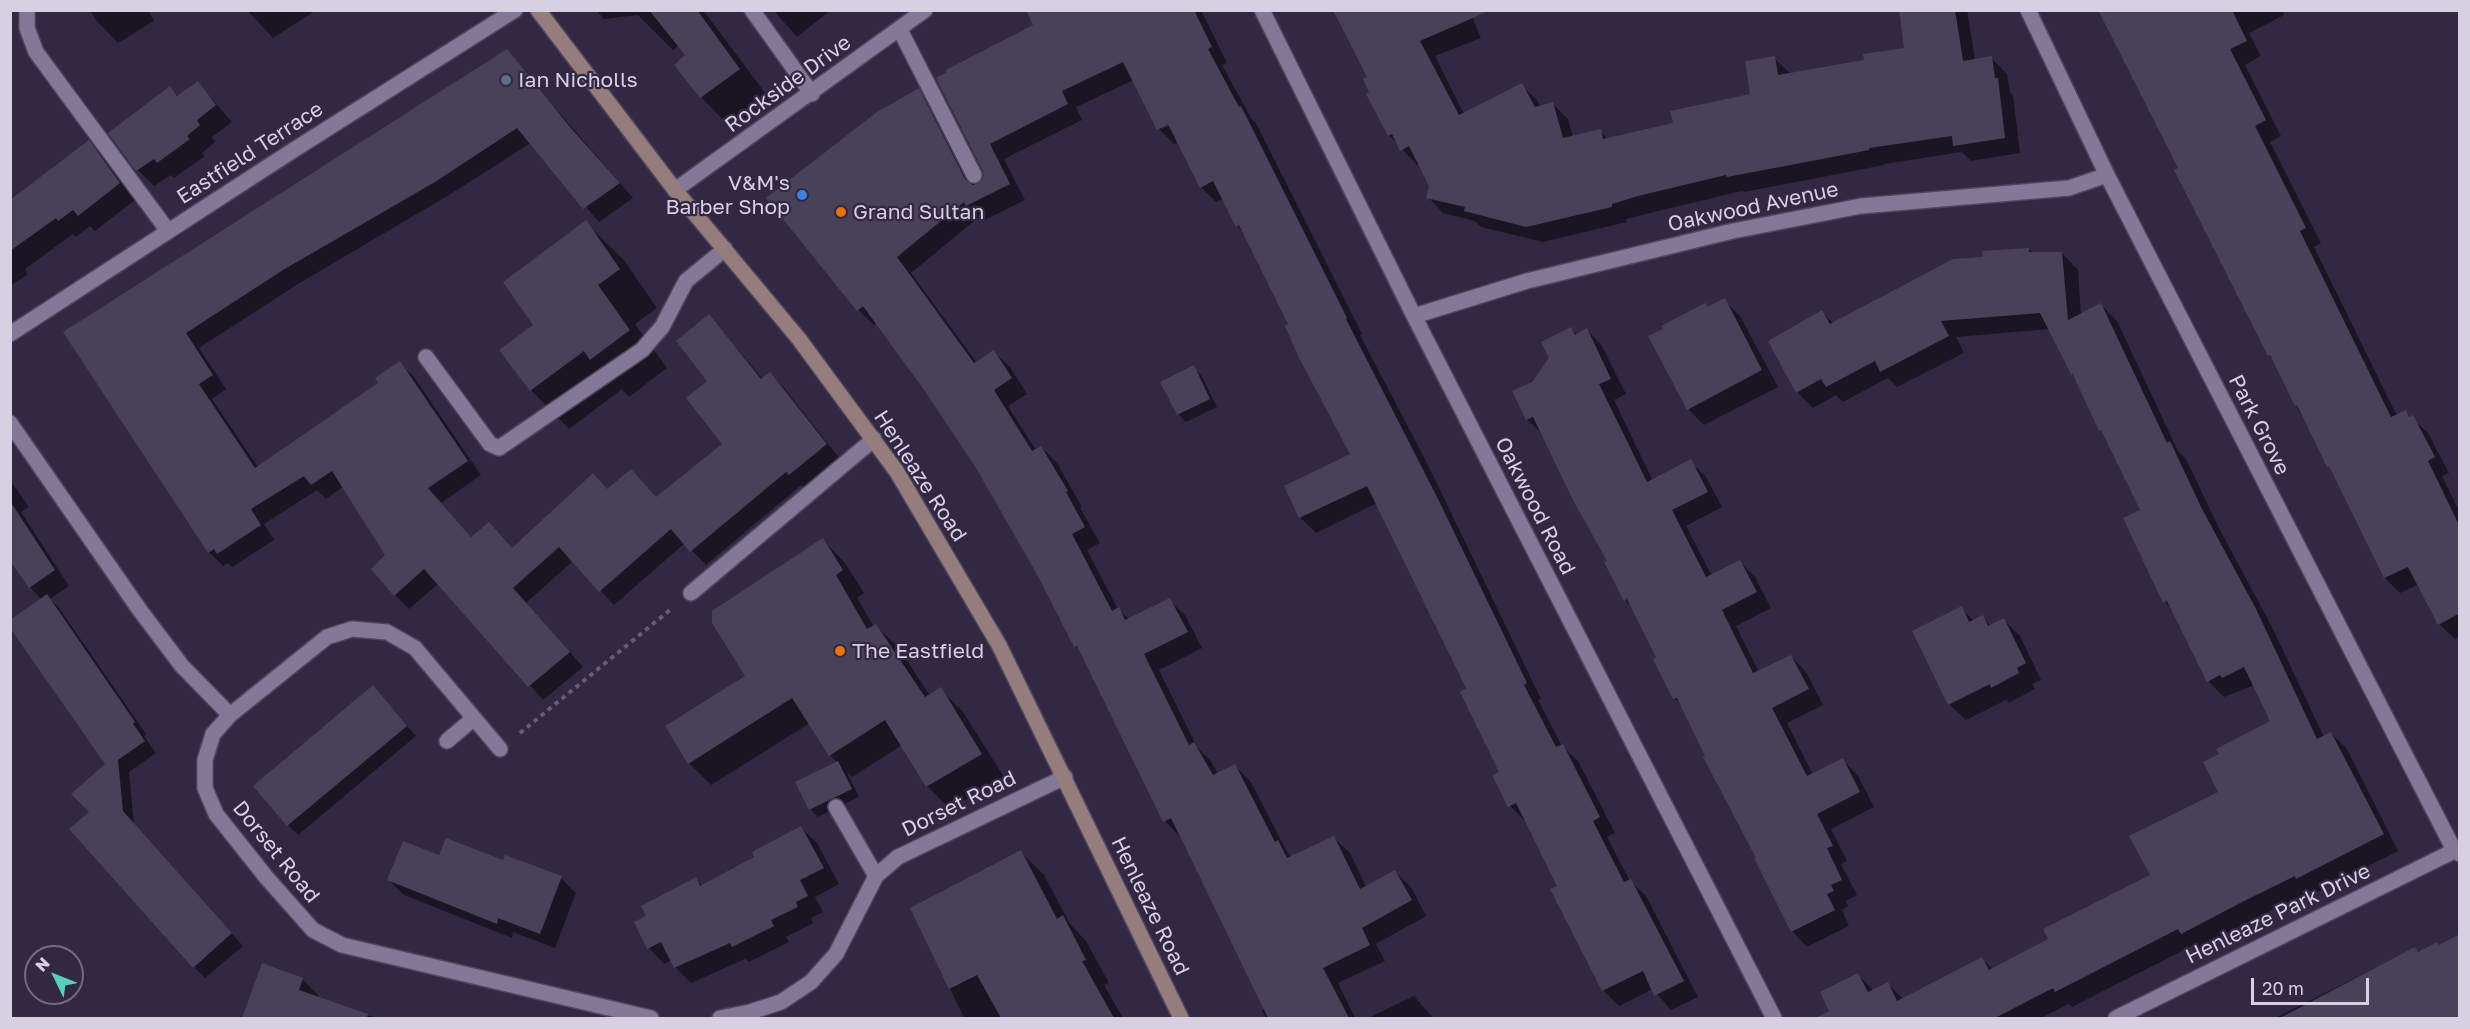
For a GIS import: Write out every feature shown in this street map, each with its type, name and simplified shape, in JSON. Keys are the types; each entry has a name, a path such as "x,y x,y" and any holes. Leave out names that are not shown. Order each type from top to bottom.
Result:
{"main road":[{"name":"Henleaze Road","path":"538,10 675,190 799,339 874,439 929,524 989,627 1065,777 1181,1018"}],"street":[{"path":"27,10 27,28 36,52 168,231"},
{"name":"Eastfield Terrace","path":"10,334 515,10"},
{"path":"752,10 812,94"},
{"name":"Rockside Drive","path":"675,190 812,94 925,10"},
{"name":"Oakwood Road","path":"1262,10 1414,316 1774,1018"},
{"name":"Park Grove","path":"2028,10 2107,175 2458,850"},
{"path":"900,30 974,175"},
{"name":"Oakwood Avenue","path":"1414,316 1527,280 1733,231 1861,206 2069,188 2107,175"},
{"path":"426,357 490,444 499,448 642,350 662,327 686,281 724,249"},
{"path":"10,423 139,609 182,666 230,714"},
{"path":"692,593 874,439"},
{"name":"Dorset Road","path":"500,749 415,648 387,632 352,629 327,637 230,714 213,734 205,760 205,788 216,814 266,877 313,930 342,945 651,1018"},
{"path":"447,741 474,718"},
{"name":"Dorset Road","path":"720,1018 750,1012 781,1002 811,982 836,954 876,876 898,857 1065,777"},
{"path":"836,807 876,876"},
{"name":"Henleaze Park Drive","path":"2116,1018 2458,850"}],"path":[{"path":"500,749 692,593"}],"building":[{"path":"649,10 697,10 740,69 700,98 674,65 685,55"},
{"path":"1026,10 1194,10 1212,47 1208,49 1239,107 1241,106 1438,499 1527,683 1524,685 1556,747 1563,744 1600,817 1593,821 1624,882 1631,879 1684,981 1654,996 1643,971 1602,991 1550,889 1557,886 1516,803 1508,807 1492,775 1499,772 1460,692 1466,688 1367,486 1299,518 1284,486 1350,454 1299,358 1285,326 1288,324 1239,225 1236,227 1213,181 1200,188 1168,124 1157,130 1123,62 1062,91 1068,104 990,144 1010,184 966,206 964,202 897,257 974,363 994,350 1012,378 994,390 1032,451 1041,446 1068,491 1066,492 1085,527 1072,534 1112,611 1119,607 1125,620 1170,598 1188,632 1144,654 1189,745 1194,742 1213,775 1235,764 1275,842 1278,840 1287,858 1334,836 1360,889 1395,870 1412,900 1362,928 1370,945 1323,968 1349,1018 1268,1018 1171,818 1163,822 1077,646 1074,647 1039,578 976,468 927,394 863,306 857,311 766,198 877,112 919,88 965,179 973,185 979,183 984,176 983,171 936,78 947,72 946,70 1033,25"},
{"path":"1333,10 1491,10 1420,41 1459,115 1522,83 1535,107 1553,102 1563,138 1601,129 1603,139 1673,123 1670,111 1750,94 1745,61 1775,56 1778,75 1864,60 1863,54 1904,48 1899,10 1955,10 1963,61 1992,56 1995,78 1998,78 2005,138 1953,146 1952,136 1869,148 1869,150 1727,177 1726,175 1638,196 1612,204 1612,207 1526,227 1464,211 1465,207 1426,198 1429,186 1409,146 1400,151 1392,134 1388,136 1366,94 1369,92 1363,79 1367,77"},
{"path":"2098,10 2232,10 2247,41 2230,49 2266,120 2255,126 2306,228 2300,231 2391,417 2406,410 2409,417 2413,415 2435,457 2428,461 2460,527 2460,613 2438,625 2408,567 2384,578 2329,466 2327,467 2270,355 2268,356 2174,170 2178,168"},
{"path":"507,49 570,127 620,183 583,209 517,128 435,182 283,270 186,333 213,375 199,384 255,468 378,383 375,378 400,361 468,461 428,488 471,537 489,522 512,548 593,473 607,489 631,469 656,497 722,444 686,398 707,381 676,341 709,314 761,379 770,372 827,444 789,475 786,472 690,552 671,529 599,592 559,547 513,588 570,652 528,687 424,569 394,596 371,569 385,555 332,471 311,485 304,476 251,509 261,525 217,554 214,549 208,553 63,332"},
{"path":"198,81 216,105 197,120 200,125 187,136 190,139 157,163 154,159 136,171 108,133 170,86 177,96"},
{"path":"89,140 120,183 78,216 73,210 58,221 56,218 10,251 10,200"},
{"path":"586,220 620,269 598,285 630,330 590,360 584,351 530,391 499,350 533,325 503,282"},
{"path":"2029,248 2029,252 2062,252 2068,320 2101,303 2167,443 2170,441 2202,509 2256,609 2317,739 2331,732 2384,834 2181,934 2178,929 2055,992 2053,988 1995,1018 1815,1018 1829,1011 1820,992 1858,973 1868,992 1888,982 1897,1001 1982,957 1989,970 2048,939 2043,929 2150,875 2129,836 2218,792 2203,762 2219,754 2216,749 2270,721 2244,667 2222,678 2220,675 2207,682 2167,601 2163,603 2123,518 2140,510 2040,313 1941,321 1949,336 1880,372 1875,361 1826,387 1821,379 1796,393 1768,341 1822,310 1830,324 1953,259 1983,257 1982,251"},
{"path":"1725,298 1762,370 1687,410 1648,336 1663,329 1661,326 1705,303 1707,307"},
{"path":"1571,327 1575,335 1587,328 1611,379 1599,384 1647,482 1691,459 1708,492 1672,510 1706,577 1740,560 1757,592 1722,610 1753,673 1791,655 1809,689 1772,708 1807,776 1843,758 1860,792 1817,814 1833,846 1827,848 1842,880 1831,885 1834,891 1827,894 1835,910 1791,932 1754,858 1756,858 1703,757 1705,756 1677,698 1673,699 1653,659 1656,657 1627,599 1624,601 1604,562 1607,561 1574,502 1533,417 1526,420 1512,391 1532,382 1549,358 1541,342"},
{"path":"1194,365 1210,399 1177,415 1160,382"},
{"path":"10,501 55,570 29,588 10,561"},
{"name":"The Eastfield","path":"823,538 843,570 836,575 867,629 876,624 925,697 941,687 982,754 926,787 885,720 829,756 792,698 688,764 665,726 745,676 712,623 712,611"},
{"path":"47,594 135,722 133,724 145,741 118,760 123,811 232,933 193,968 69,829 89,812 71,794 105,764 10,628 10,620"},
{"path":"1962,606 1969,622 1983,615 1988,626 2004,618 2026,663 2017,668 2019,673 1991,688 1990,684 1948,705 1912,631"},
{"path":"373,685 407,726 287,826 253,786"},
{"path":"838,761 852,789 809,810 795,782"},
{"path":"801,826 824,868 800,880 808,896 796,902 798,907 771,920 774,926 732,947 730,943 674,968 661,942 647,949 634,922 646,916 641,906 696,877 700,886 754,857 752,852"},
{"path":"446,838 503,860 505,855 562,876 540,934 498,918 497,924 387,880 403,841 439,855"},
{"path":"1021,850 1057,919 1063,915 1086,960 1082,961 1114,1018 1001,1018 977,975 949,989 910,908"},
{"path":"2460,934 2460,1018 2280,1018 2415,947 2418,952 2437,942 2439,945"},
{"path":"262,963 303,978 299,990 368,1014 367,1018 242,1018"}],"place":[{"name":"Ian Nicholls","path":"506,80"},
{"name":"V&M's Barber Shop","path":"802,195"},
{"name":"Grand Sultan","path":"841,212"},
{"name":"The Eastfield","path":"840,651"}]}
